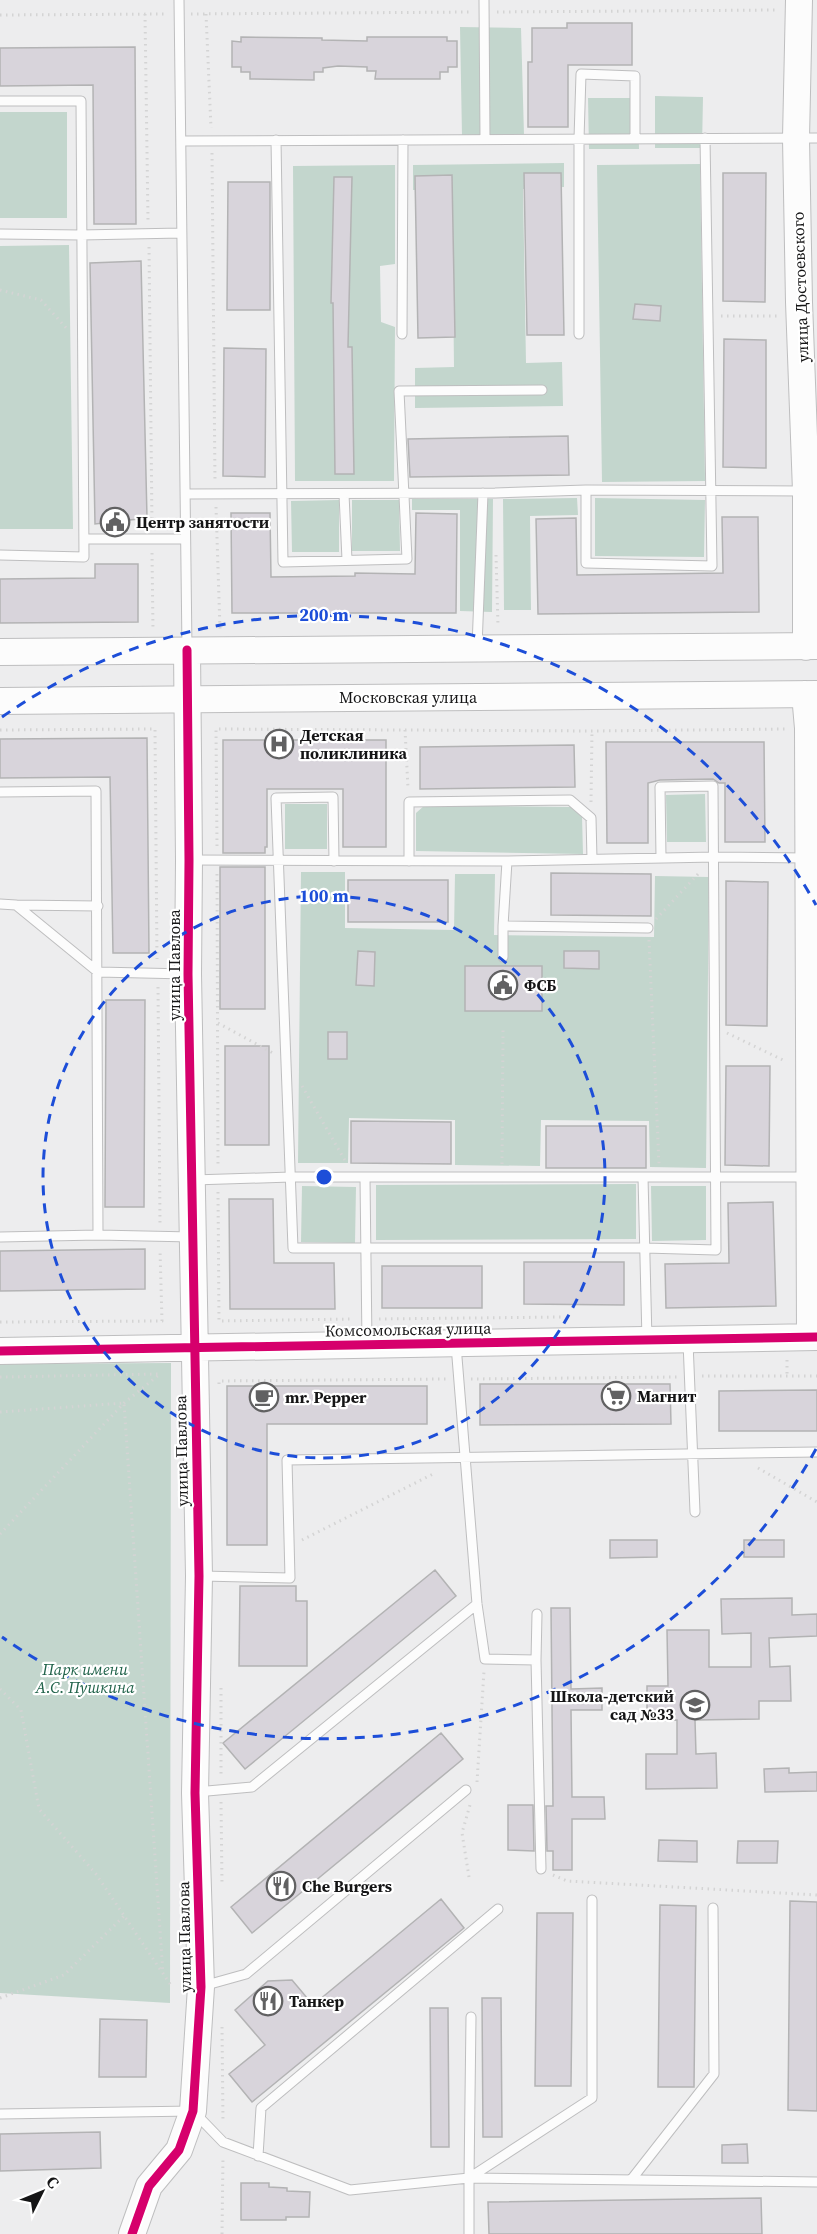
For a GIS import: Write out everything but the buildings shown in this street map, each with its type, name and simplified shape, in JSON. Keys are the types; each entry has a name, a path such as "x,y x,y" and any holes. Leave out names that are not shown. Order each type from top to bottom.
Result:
{"street":[{"name":"улица Достоевского","path":"798,5 807,138 796,307 812,491 811,647"},
{"path":"0,652 811,647"},
{"name":"улица Павлова","path":"132,2234 149,2186 179,2150 193,2111 201,1987 195,1793 200,1576 188,974 187,650"},
{"path":"811,694 808,728 813,955 814,1337"},
{"name":"Московская улица","path":"0,701 811,694"},
{"name":"Комсомольская улица","path":"0,1351 814,1337"}],"lane":[{"path":"179,0 187,650"},
{"path":"484,0 485,139"},
{"path":"579,334 581,74 635,76 635,138"},
{"path":"0,101 81,101 84,557 0,555"},
{"path":"586,490 586,563 712,566 710,316 705,138"},
{"path":"181,141 807,138"},
{"path":"276,140 283,562 407,559 399,391 542,390"},
{"path":"402,334 403,140"},
{"path":"0,234 181,233"},
{"path":"185,494 404,494 586,490 812,491"},
{"path":"477,649 483,493"},
{"path":"344,494 347,560"},
{"path":"84,539 184,539"},
{"path":"334,861 333,797 276,798 293,1248 716,1250 713,786 660,787 661,858"},
{"path":"0,792 96,791 98,1235"},
{"path":"409,861 409,802 570,800 591,818 592,859"},
{"path":"189,860 507,861 715,857 811,868"},
{"path":"503,957 507,861"},
{"path":"0,904 98,906"},
{"path":"16,905 98,972 188,974"},
{"path":"503,926 648,928"},
{"path":"191,1180 291,1177 813,1177"},
{"path":"643,1177 647,1340"},
{"path":"365,1178 367,1345"},
{"path":"0,1237 98,1235 192,1237"},
{"path":"687,1339 695,1512"},
{"path":"456,1343 477,1604 485,1659 536,1660"},
{"path":"200,1576 290,1578 287,1460 817,1452"},
{"path":"195,1793 252,1787 477,1604"},
{"path":"537,1614 541,1869"},
{"path":"201,1987 246,1974 466,1790"},
{"path":"469,2178 592,2098 592,1900"},
{"path":"631,2180 714,2074 713,1908"},
{"path":"258,2156 261,2108 498,1909"},
{"path":"469,2234 471,2017"},
{"path":"0,2114 193,2111 223,2142 350,2190 469,2178 817,2182"}],"path":[{"path":"0,15 485,12 798,5"},
{"path":"145,14 153,632"},
{"path":"206,14 212,141 215,495 220,631"},
{"path":"0,290 41,300 82,345"},
{"path":"710,316 796,307"},
{"path":"496,550 498,629"},
{"path":"565,1317 219,1320 216,729 592,731 808,728"},
{"path":"0,730 155,729 162,1321 0,1322"},
{"path":"405,730 409,802"},
{"path":"591,818 592,731"},
{"path":"659,1177 648,928 715,857"},
{"path":"715,1027 785,1060"},
{"path":"502,1028 502,1178"},
{"path":"0,1377 160,1374 124,1403 0,1534"},
{"path":"219,1392 219,1381 817,1376"},
{"path":"0,1412 124,1403"},
{"path":"124,1403 163,1974"},
{"path":"733,1453 817,1502"},
{"path":"289,1547 435,1473"},
{"path":"477,1782 485,1659"},
{"path":"221,1683 222,1886"},
{"path":"0,1689 21,1710 39,1809 96,1874 170,1984"},
{"path":"469,1877 462,1833 471,1803"},
{"path":"541,1869 567,1881 817,1895"},
{"path":"0,1998 64,1975 124,1916"},
{"path":"222,2027 222,2234"}],"green space":[{"path":"460,27 521,28 524,135 462,136"},
{"path":"655,96 703,97 702,148 655,148"},
{"path":"588,98 638,98 639,149 589,149"},
{"path":"0,112 67,112 67,218 0,218"},
{"path":"564,163 564,187 523,189 526,363 562,362 563,406 415,408 415,368 454,367 452,190 413,190 413,165"},
{"path":"700,164 705,481 602,482 597,165"},
{"path":"395,165 395,264 380,266 381,322 395,327 394,481 295,481 293,166"},
{"path":"69,245 73,529 0,529 0,246"},
{"path":"577,498 578,515 530,516 531,610 504,610 503,499"},
{"path":"595,498 705,500 704,557 595,556"},
{"path":"412,499 493,499 492,612 460,611 460,510 412,510"},
{"path":"339,500 339,552 292,552 291,501"},
{"path":"352,500 399,500 400,551 352,551"},
{"path":"705,794 706,842 667,842 666,795"},
{"path":"285,804 327,804 327,849 285,849"},
{"path":"425,805 572,807 582,816 583,854 416,851 416,813"},
{"path":"301,872 345,872 345,928 454,930 455,874 495,874 494,935 654,937 655,876 709,877 706,1168 650,1167 649,1121 541,1120 540,1166 455,1165 455,1120 349,1118 348,1163 298,1163"},
{"path":"636,1184 636,1239 376,1240 376,1185"},
{"path":"302,1186 356,1187 355,1243 301,1242"},
{"path":"651,1186 706,1186 706,1240 652,1241"},
{"name":"Парк имени А.С. Пушкина","path":"171,1363 170,2003 0,1993 0,1364"}],"cycle path":[{"path":"132,2234 149,2186 179,2150 193,2111 201,1987 195,1793 199,1576 188,974 187,650"},
{"path":"0,1351 817,1337"}],"place":[{"name":"Центр занятости","path":"115,522"},
{"name":"Детская поликлиника","path":"279,744"},
{"name":"ФСБ","path":"503,985"},
{"name":"Магнит","path":"616,1396"},
{"name":"mr. Pepper","path":"264,1397"},
{"name":"Школа-детский сад №33","path":"695,1705"},
{"name":"Che Burgers","path":"281,1886"},
{"name":"Танкер","path":"268,2001"}]}
